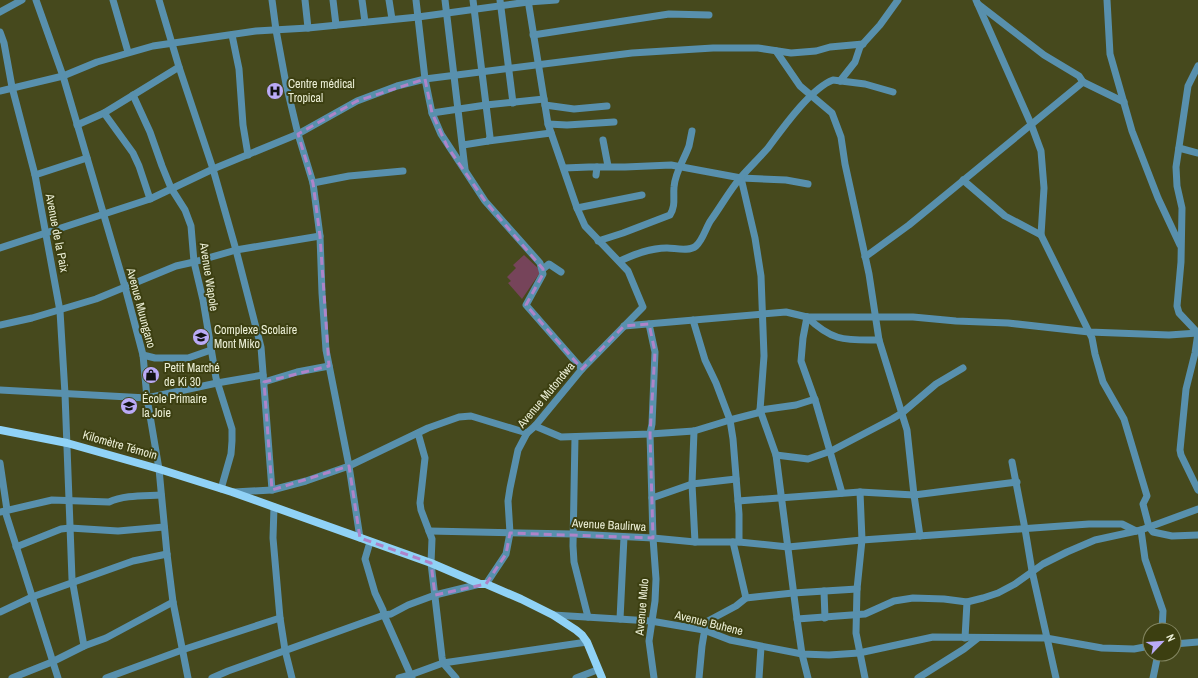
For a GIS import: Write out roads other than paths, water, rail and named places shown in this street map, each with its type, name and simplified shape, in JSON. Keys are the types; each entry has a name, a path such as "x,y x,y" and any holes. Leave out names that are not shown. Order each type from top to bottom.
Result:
{"main road":[{"name":"Kilomètre Témoin","path":"0,430 67,443 159,468 221,490 232,492 431,563 521,599 553,615 576,630 587,642"},
{"path":"587,642 597,670 602,678"}],"street":[{"path":"0,12 22,0"},
{"name":"Avenue Muungano","path":"36,0 63,76 125,287 142,355 147,398 159,468 166,554 173,602 188,678"},
{"path":"113,0 128,52"},
{"path":"159,0 179,67 213,169 261,347 272,490"},
{"path":"272,0 286,84 298,134 313,183 320,236 326,350 349,466 360,538"},
{"path":"305,0 308,28"},
{"path":"333,0 336,25"},
{"path":"362,0 365,22"},
{"path":"389,0 392,19"},
{"path":"416,0 425,79 432,113 444,140 485,201 540,263 544,274 526,305 582,369"},
{"path":"445,0 465,171"},
{"path":"473,0 490,137 488,141"},
{"path":"0,91 63,76 97,62 152,46 256,31 308,28 418,17 474,9 500,3 556,0"},
{"path":"840,81 855,62 860,47 880,25 898,0"},
{"path":"1106,0 1110,54 1132,132 1158,198 1182,247"},
{"path":"528,1 548,124 577,208 585,226 620,261 652,249 690,249 696,246 707,226 741,178 811,95 830,81 865,84 894,92"},
{"path":"977,2 1044,55 1079,76 1084,82 1124,102"},
{"path":"977,2 1031,124 1041,151 1044,188 1041,235 1092,338 1103,382 1124,419 1147,496 1143,504 1149,527 1153,532 1172,536 1198,534"},
{"path":"500,3 513,103"},
{"path":"533,35 663,15 709,15"},
{"name":"Avenue de la Paix","path":"0,32 4,43 12,87 35,175 60,311 73,582 84,646"},
{"path":"232,35 239,69 243,125 248,155"},
{"path":"0,248 150,199 213,169 298,134 357,101 397,86 425,79 632,53 714,48 758,48 792,53 863,44"},
{"path":"776,51 800,86 832,113 841,135 846,170 869,274 878,340 907,430 920,536"},
{"path":"1198,66 1188,86 1176,171 1176,186 1182,208 1182,247 1177,309 1198,333"},
{"path":"77,125 104,113 179,67"},
{"path":"865,257 909,225 1084,82"},
{"name":"Avenue Wapole","path":"133,95 150,132 171,188 189,218 191,226 194,262 203,300 211,350 218,383 232,429 230,454 221,490"},
{"path":"432,113 486,105 513,103 545,102 574,109 607,106"},
{"path":"104,113 120,133 133,153 150,199"},
{"path":"548,124 567,125 614,122"},
{"path":"598,240 623,234 670,215 674,209 675,203 674,188 676,175 689,146 692,130"},
{"path":"463,145 551,133"},
{"path":"603,140 608,166"},
{"path":"1179,148 1198,153"},
{"path":"35,175 87,158"},
{"path":"564,168 661,165 680,166 741,178 786,180 808,184"},
{"path":"596,175 597,167"},
{"path":"313,183 349,176 402,171"},
{"path":"741,178 755,238 760,269 764,356 760,411 776,455 793,592 802,654 808,678"},
{"path":"963,180 1005,216 1041,235"},
{"path":"577,208 642,195"},
{"path":"0,325 60,311 96,299 176,266 236,250 320,236"},
{"name":"Avenue Mutondwa","path":"483,584 506,554 510,533 508,501 510,488 518,450 527,433 535,426 582,369 643,306 628,271 620,261"},
{"path":"543,269 549,264 561,272"},
{"path":"624,326 786,312 807,317 913,317 956,321 1008,323 1089,332 1169,335 1198,333"},
{"path":"807,317 820,329 836,337 844,339 878,340"},
{"path":"807,317 801,361 815,399 842,493"},
{"path":"693,320 705,360 716,383 730,420 733,439 740,534 736,542 746,598"},
{"name":"Avenue Mulo","path":"648,324 655,352 652,424 650,434 653,538 656,579 655,601 649,641 654,678"},
{"path":"1198,333 1195,353 1186,388 1180,450 1198,490"},
{"path":"142,355 155,358 188,358 211,350"},
{"path":"0,390 147,398 218,383 264,379 329,366"},
{"path":"776,455 808,459 831,451 902,413 936,384 963,368"},
{"path":"535,426 561,437 694,431 760,411 796,405 815,399"},
{"path":"232,492 272,490 306,481 349,466 434,426 459,417 471,416 527,433"},
{"path":"694,431 692,484 695,542"},
{"path":"418,434 425,458 421,510 429,531 432,545 431,563 439,642 443,663 456,678"},
{"path":"575,437 573,534 574,562 588,617"},
{"path":"1012,462 1017,482 1032,571 1056,678"},
{"path":"0,463 4,511 58,678"},
{"path":"652,498 692,484 736,479"},
{"path":"738,501 860,492 914,495 1017,482"},
{"path":"860,492 862,540 857,589 856,633 865,678"},
{"path":"4,511 46,501 69,500 109,502 127,497 161,495"},
{"path":"274,508 273,538 280,618 285,650 292,678"},
{"path":"797,619 865,614 894,601 913,598 944,599 967,602 998,593 1015,584 1032,571 1067,552 1092,541 1138,531 1198,509"},
{"name":"Avenue Baulirwa","path":"429,531 573,534 653,538 695,542 736,542 788,548 862,540 1082,524 1124,524 1138,531"},
{"path":"16,547 53,532 70,528 118,531 164,527"},
{"path":"1138,531 1145,559 1163,611 1162,622"},
{"path":"620,619 624,537"},
{"path":"370,542 365,559 384,615 411,677"},
{"path":"1,609 134,561 166,554"},
{"path":"212,678 285,650 390,614 408,605 435,595 483,584"},
{"path":"699,678 706,622 736,606 746,598 793,592 857,589"},
{"path":"824,591 825,618"},
{"path":"12,678 119,632 173,602"},
{"path":"965,638 967,602"},
{"name":"Avenue Buhene","path":"553,615 651,621 704,630 730,640 802,654 829,655 859,653 933,637 1046,638 1102,648 1134,649 1142,648"},
{"path":"106,678 182,650 280,618"},
{"path":"918,678 964,649 978,638"},
{"path":"399,678 411,677 443,663 587,642"},
{"path":"1182,643 1198,642"},
{"path":"759,678 761,647"},
{"path":"1153,678 1156,662"},
{"path":"576,678 597,670"}],"place":[{"name":"Centre médical Tropical","path":"275,91"},
{"name":"Complexe Scolaire Mont Miko","path":"201,337"},
{"name":"Petit Marché de Ki 30","path":"151,375"},
{"name":"École Primaire la Joie","path":"129,406"}]}
